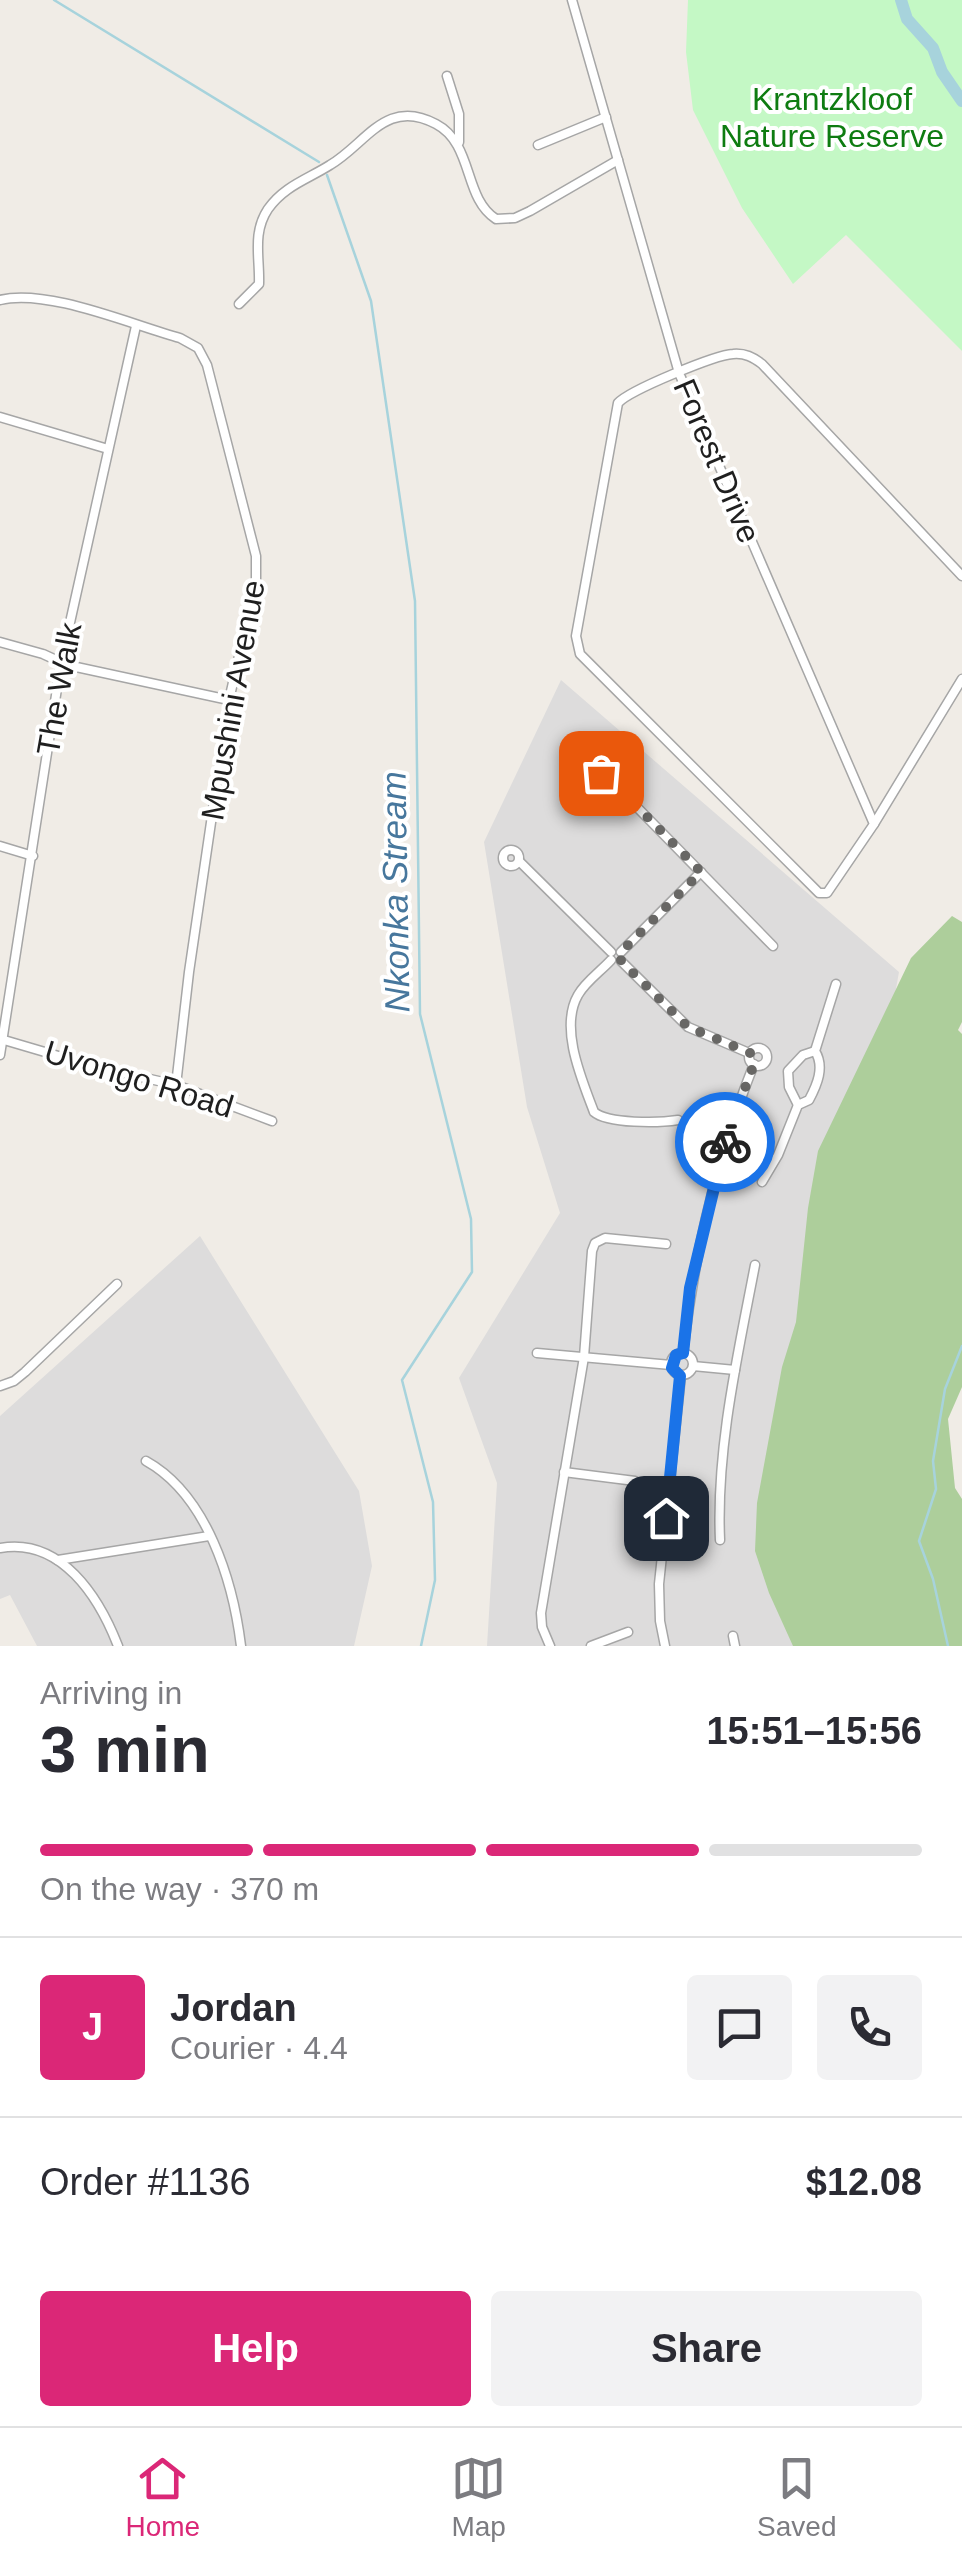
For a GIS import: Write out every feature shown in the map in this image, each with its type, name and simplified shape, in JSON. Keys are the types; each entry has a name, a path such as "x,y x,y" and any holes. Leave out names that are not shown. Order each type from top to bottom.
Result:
{"street":[{"name":"Forest Drive","path":"572,0 679,373 874,824"},
{"path":"446,76 459,114 459,146"},
{"path":"239,304 258,289 256,240 268,210 301,179 329,166 370,130 394,118 435,123 454,138 481,203 496,219 515,218 530,211 618,160"},
{"path":"538,145 606,118"},
{"name":"Mpushini Avenue","path":"0,300 34,296 189,341 203,354 258,567 230,700 176,1085"},
{"name":"The Walk","path":"0,1055 61,663 136,326"},
{"path":"962,576 762,364 746,354 728,354 624,396 614,414 576,645 592,668 823,896 874,824 962,679"},
{"path":"0,417 108,449"},
{"path":"0,642 61,663 230,700"},
{"path":"616,780 626,796 773,946"},
{"path":"0,846 33,856"},
{"path":"519,861 688,1027 750,1053 754,1064 724,1143 690,1288 683,1353"},
{"path":"678,1120 601,1118 594,1112 572,1048 574,1006 582,990 701,872"},
{"path":"815,1052 836,984"},
{"name":"Uvongo Road","path":"2,1040 176,1085 272,1121"},
{"path":"750,1053 754,1048 763,1050 766,1060"},
{"path":"798,1104 788,1086 788,1071 796,1060 815,1052"},
{"path":"762,1182 778,1156 798,1104 809,1100 820,1075 819,1056 815,1052"},
{"path":"754,1064 766,1060 788,1071"},
{"path":"550,1646 541,1613 584,1358 595,1243 605,1238 666,1244"},
{"path":"720,1540 719,1512 735,1370 755,1265"},
{"path":"0,1386 14,1382 117,1284"},
{"path":"537,1353 671,1365 680,1376 660,1584 665,1646"},
{"path":"671,1365 676,1355 683,1353 690,1356 694,1366"},
{"path":"694,1366 735,1370"},
{"path":"680,1376 694,1366"},
{"path":"146,1462 170,1475 208,1536 231,1587 241,1646"},
{"path":"564,1472 635,1482"},
{"path":"58,1560 208,1536"},
{"path":"0,1548 26,1547 58,1560 84,1584 118,1646"},
{"path":"591,1646 628,1632"}],"shaded area":[{"path":"561,680 899,972 795,1550 850,1646 487,1646 497,1483 459,1378 560,1213 527,1107 484,842"},
{"path":"200,1236 359,1491 372,1566 354,1646 37,1646 10,1595 0,1599 0,1416"}],"green space":[{"name":"Krantzkloof Nature Reserve","path":"688,0 962,0 962,351 846,235 793,284 742,208 693,110 686,52"},
{"path":"952,916 962,922 962,1022 958,1030 962,1034 962,1387 948,1419 955,1488 962,1499 962,1646 793,1646 755,1551 757,1503 782,1367 796,1322 818,1151 911,958"}],"waterway":[{"name":"Nkonka Stream","path":"54,0 319,162"},
{"path":"901,0 907,19 933,48 942,72 962,101"},
{"name":"Nkonka Stream","path":"327,175 371,301 415,601 420,1014 471,1219 472,1272 402,1380 433,1502 435,1580 421,1646"},
{"path":"948,1646 933,1579 919,1541 936,1489 933,1461 945,1389 962,1346"}],"way so far":[{"path":"601,773 607,762 616,763 620,768 616,780 619,788 701,872 621,952 621,961 678,1020 750,1053 754,1064 725,1142"}],"route":[{"path":"666,1518 680,1376 672,1368 672,1361 683,1353 690,1288 725,1142"}]}
